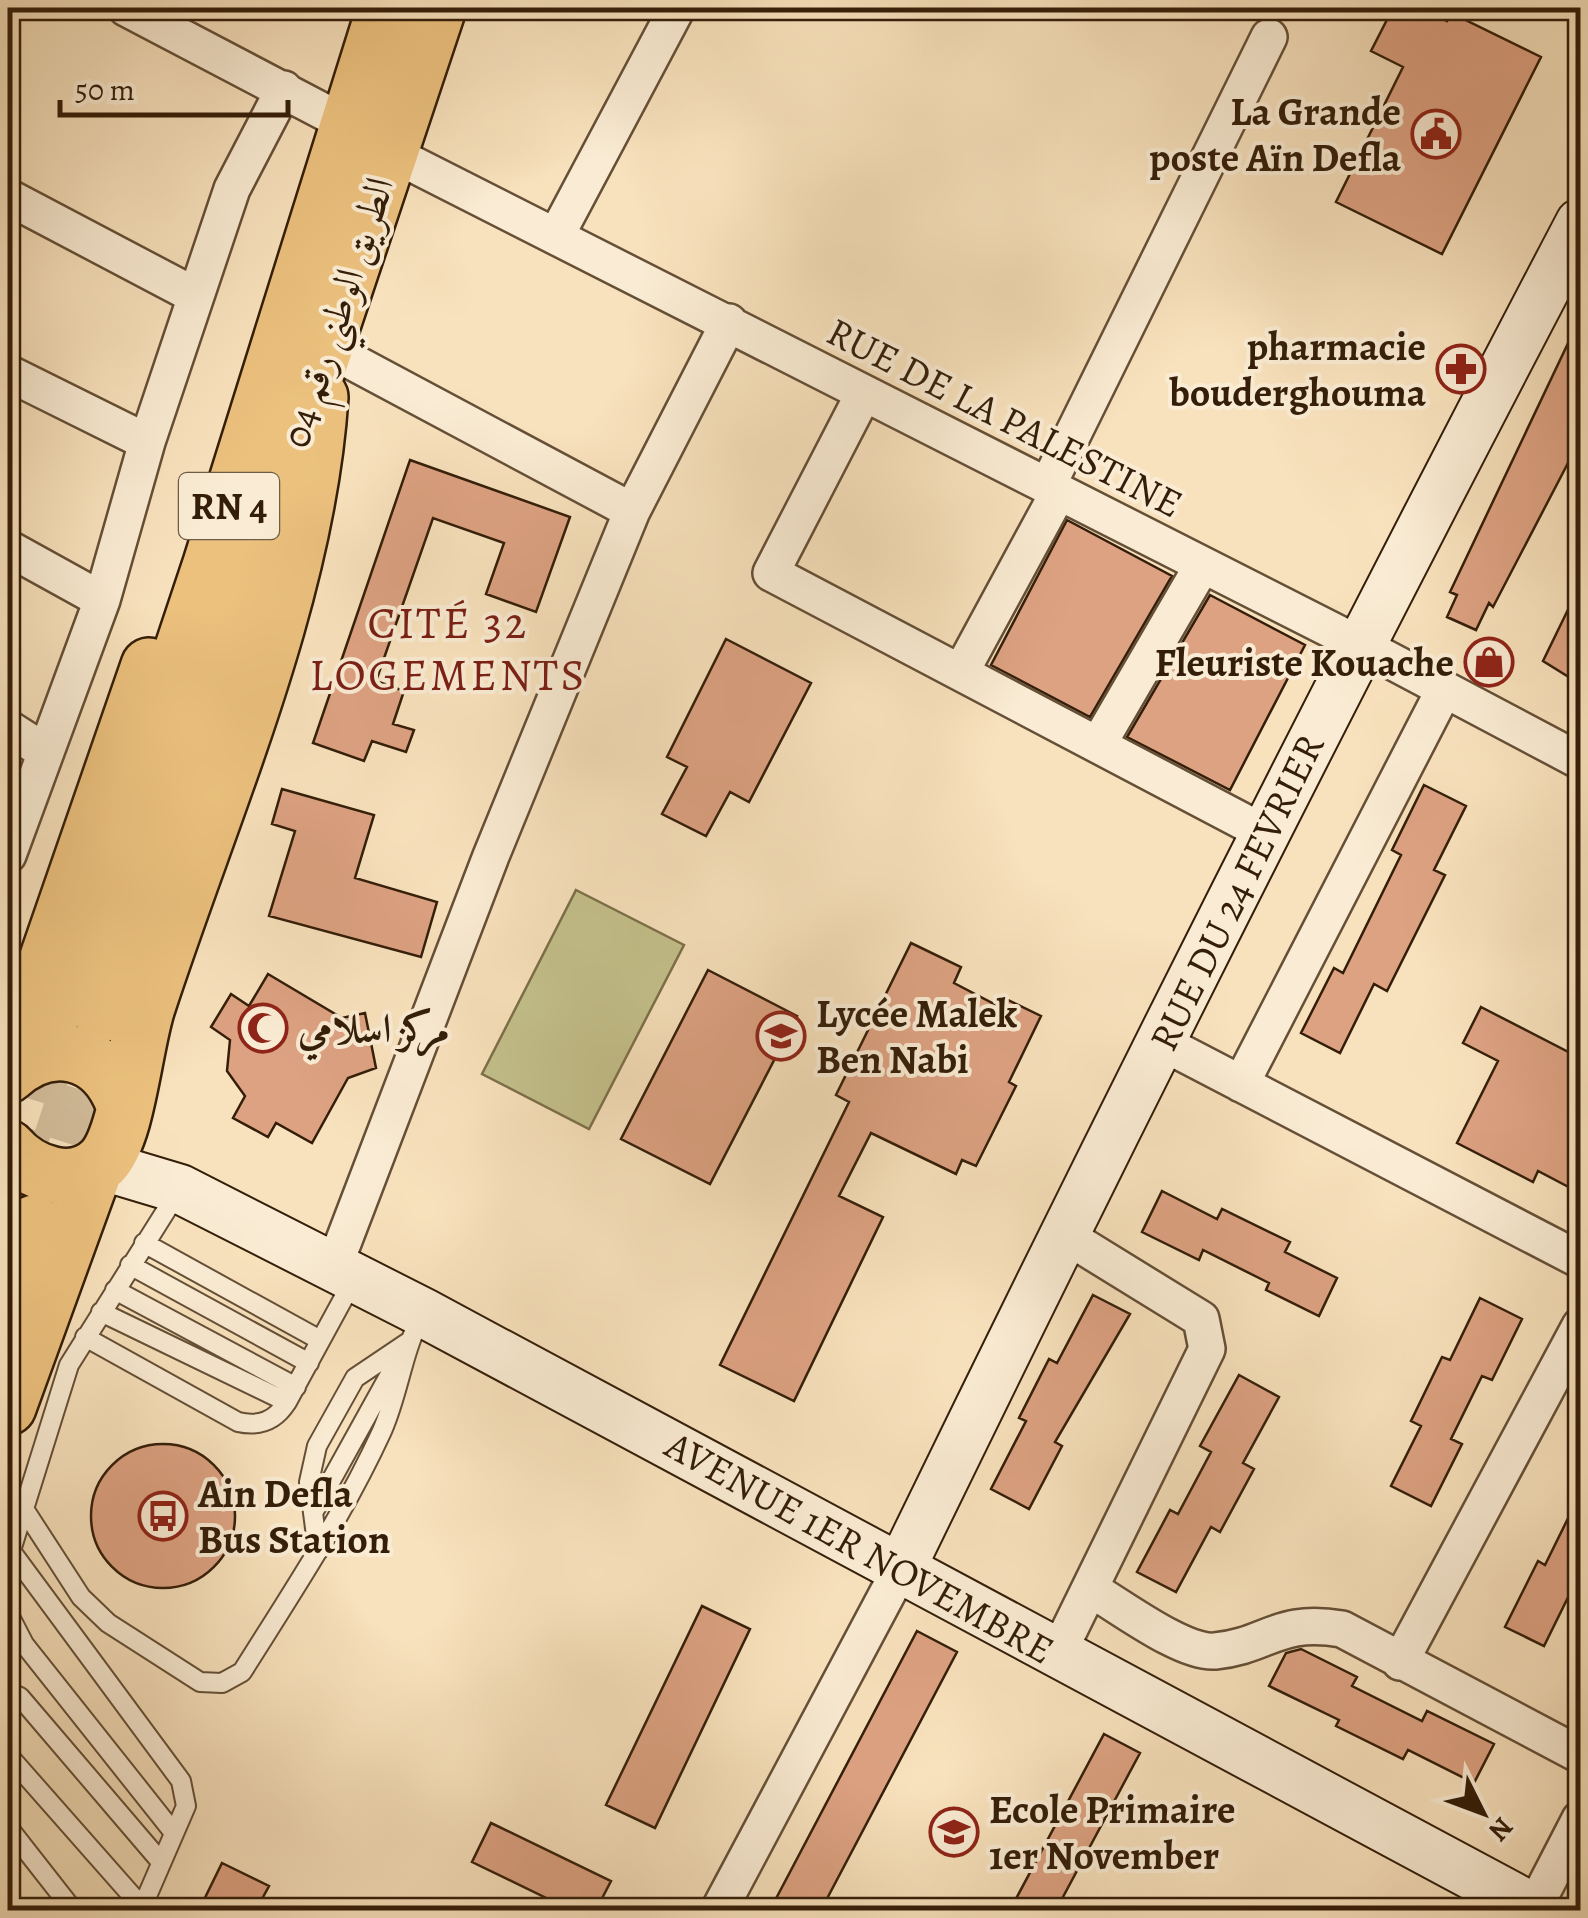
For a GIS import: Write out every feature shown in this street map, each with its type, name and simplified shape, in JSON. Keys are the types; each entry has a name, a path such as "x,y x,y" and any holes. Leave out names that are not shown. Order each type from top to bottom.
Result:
{"main road":[{"name":"الطريق الوطني رقم 04","path":"385,8 369,139 324,346 258,554 84,1008 211,564 302,272 369,139 438,8"},
{"name":"RUE DU 24 FEVRIER","path":"902,1566 1063,1234 1360,644 1580,223"},
{"name":"RN 4","path":"8,1074 238,413 302,272"},
{"name":"RN 4","path":"8,1407 110,1139 147,1005 264,661 298,542 314,464 324,346"},
{"path":"8,1074 42,1053 84,1056 102,1066 110,1139 65,1176 31,1168 8,1148"},
{"name":"AVENUE 1ER NOVEMBRE","path":"110,1139 180,1189 343,1274 415,1328 902,1566 1057,1655 1535,1910"},
{"path":"8,1301 34,1223"}],"street":[{"name":"RUE DE LA PALESTINE","path":"126,8 556,236 1360,644 1580,761"},
{"path":"556,236 677,8"},
{"path":"961,672 1269,38"},
{"path":"8,855 102,600 147,442 232,189 284,89"},
{"path":"8,197 194,295"},
{"path":"343,1274 491,856 632,510 728,322"},
{"path":"324,346 632,510"},
{"path":"8,373 147,442"},
{"path":"864,393 770,573 1265,833"},
{"path":"8,548 102,600"},
{"path":"1099,743 1202,566"},
{"path":"1241,1084 1444,690"},
{"path":"8,728 44,751"},
{"path":"1162,1042 1580,1260"},
{"path":"1057,1655 1092,1590 1206,1349 1201,1319 1063,1234"},
{"path":"1400,1662 1580,1326"},
{"path":"719,1910 902,1566"},
{"path":"1092,1590 1186,1645 1213,1652 1306,1623 1342,1629 1580,1755"},
{"path":"1535,1910 1580,1819"}],"lane":[{"path":"8,1755 142,1909 186,1806 181,1781 9,1556 64,1379 85,1337 180,1189"},
{"path":"144,1243 320,1340"},
{"path":"130,1265 308,1362"},
{"path":"85,1337 238,1422 261,1424 280,1414 291,1395 320,1340 343,1274"},
{"path":"114,1290 291,1395"},
{"path":"101,1312 291,1395"},
{"path":"313,1513 415,1328"},
{"path":"318,1552 309,1482 313,1458 351,1384 415,1328"},
{"path":"24,1508 94,1611 123,1634 211,1684 242,1672 318,1552 384,1426 415,1328"},
{"path":"8,1613 24,1644 174,1833"},
{"path":"8,1691 20,1697 162,1862"},
{"path":"8,1827 73,1910"}],"shaded area":[{"path":"576,890 684,945 589,1129 482,1074"}],"building":[{"name":"La Grande poste Aïn Defla","path":"1393,8 1420,8 1447,21 1451,13 1541,57 1442,254 1336,202 1403,67 1371,51"},
{"path":"1580,318 1580,440 1493,607 1489,603 1476,630 1447,617 1457,595 1450,592"},
{"path":"410,460 570,517 536,612 486,594 504,543 433,518 376,681 404,691 393,724 414,730 406,752 372,741 364,761 313,743"},
{"path":"1067,520 1172,576 1090,717 991,665"},
{"path":"1580,585 1580,684 1543,661"},
{"path":"1210,595 1305,645 1230,790 1127,737"},
{"path":"726,639 811,683 749,802 730,792 706,836 662,814 687,767 667,757"},
{"path":"1424,785 1466,806 1434,870 1445,875 1387,991 1374,984 1340,1053 1301,1033 1334,968 1343,973 1401,855 1392,850"},
{"path":"282,789 374,815 355,878 437,902 421,957 269,916 295,831 272,824"},
{"path":"911,943 961,967 954,983 1002,1008 1004,998 1041,1016 1009,1082 1016,1086 976,1166 962,1160 956,1174 871,1133 839,1196 883,1217 794,1401 720,1365 849,1102 836,1095"},
{"path":"708,970 797,1016 710,1184 621,1139"},
{"path":"268,974 342,1018 365,1013 376,1068 348,1078 312,1143 276,1123 268,1137 233,1118 245,1096 227,1071 230,1040 211,1027 231,994 249,1006"},
{"path":"1481,1007 1580,1058 1580,1193 1538,1171 1533,1182 1457,1143 1498,1061 1463,1043"},
{"path":"1162,1191 1217,1219 1222,1209 1290,1242 1285,1252 1337,1278 1319,1316 1266,1290 1269,1283 1203,1250 1199,1260 1142,1232"},
{"path":"1093,1295 1130,1314 1055,1442 1062,1446 1029,1509 991,1489 1026,1421 1019,1418 1049,1359 1057,1363"},
{"path":"1480,1298 1522,1319 1492,1380 1482,1376 1451,1439 1462,1444 1431,1506 1391,1486 1421,1426 1411,1421 1442,1357 1450,1360"},
{"path":"1239,1375 1279,1397 1243,1463 1254,1469 1220,1532 1211,1527 1176,1592 1137,1572 1170,1510 1178,1514 1211,1452 1200,1446"},
{"name":"Ain Defla Bus Station","path":"163,1444 191,1449 214,1465 230,1488 235,1516 230,1544 214,1567 191,1583 163,1588 135,1583 112,1567 96,1544 91,1516 96,1488 112,1465 135,1449"},
{"path":"1580,1494 1580,1573 1544,1646 1505,1627 1538,1561 1545,1565"},
{"path":"702,1606 750,1629 655,1828 606,1805"},
{"path":"917,1631 957,1652 821,1910 770,1910"},
{"path":"1301,1649 1357,1677 1352,1686 1422,1721 1427,1711 1494,1744 1474,1783 1408,1750 1403,1759 1336,1726 1339,1720 1269,1686 1286,1653"},
{"path":"1104,1734 1140,1753 1056,1910 1010,1910"},
{"path":"491,1823 611,1881 596,1910 571,1910 472,1862"},
{"path":"222,1863 269,1886 256,1910 199,1910"}],"tunnel":[{"path":"35,1220 101,1017"},
{"path":"8,1179 59,1019"}],"place":[{"name":"La Grande poste Aïn Defla","path":"1436,134"},
{"name":"pharmacie bouderghouma","path":"1461,369"},
{"name":"Fleuriste Kouache","path":"1489,662"},
{"name":"مركز اسلامي","path":"263,1028"},
{"name":"Lycée Malek Ben Nabi","path":"781,1036"},
{"name":"Ain Defla Bus Station","path":"163,1516"},
{"name":"Ecole Primaire 1er November","path":"954,1832"}],"district":[{"name":"CITÉ 32 LOGEMENTS","path":"448,648"}]}
